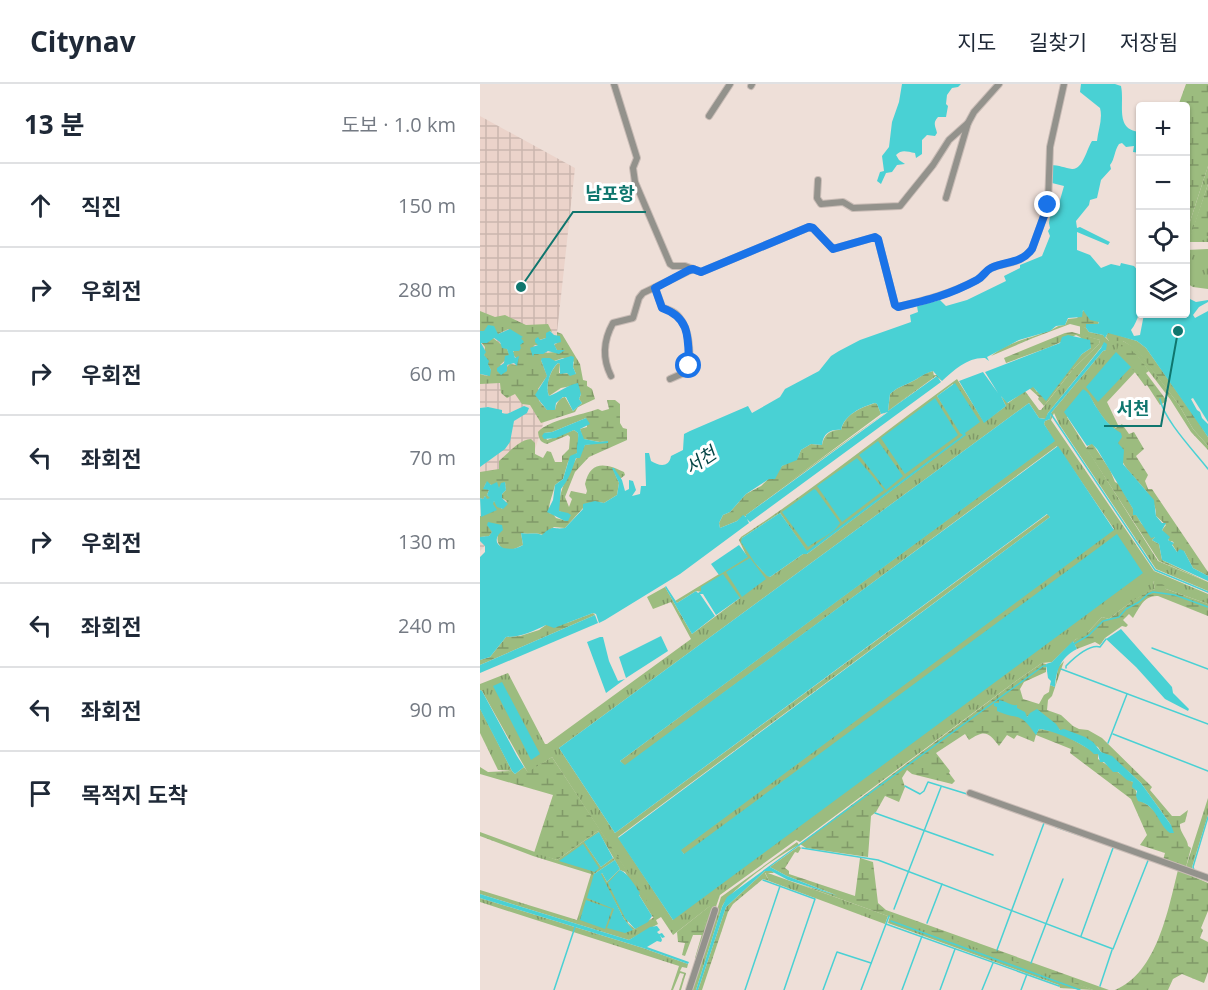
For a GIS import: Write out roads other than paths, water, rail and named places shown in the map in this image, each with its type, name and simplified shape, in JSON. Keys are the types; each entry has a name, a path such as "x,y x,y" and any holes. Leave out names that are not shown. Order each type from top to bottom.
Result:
{"street":[{"path":"614,84 637,158 633,168 635,182 670,264 685,266 701,272 809,227 813,228 833,249 875,237 878,239 895,305 898,307 952,293 982,278 991,268 1016,262 1028,255 1048,205 1050,147 1064,84"},
{"path":"709,116 730,84"},
{"path":"946,198 968,123 974,112 999,84"},
{"path":"818,180 817,198 821,204 843,202 853,208 900,206 933,165 949,140 968,123"},
{"path":"611,376 604,354 610,327 616,321 633,318 641,295 693,269"},
{"path":"655,288 662,308 680,317 686,331 689,366 686,372 670,379"},
{"path":"969,793 1208,878"},
{"path":"689,990 715,910"}],"water":[{"path":"902,84 961,84 952,88 947,95 946,117 936,119 937,133 935,136 927,135 922,140 922,154 916,158 915,153 905,151 898,153 896,155 899,160 905,164 897,165 892,172 886,173 881,184 877,181 880,172 884,171 882,156 889,147 892,122"},
{"path":"1081,84 1121,86 1122,115 1127,126 1136,131 1136,152 1133,152 1134,146 1126,147 1122,143 1119,144 1110,165 1111,169 1101,180 1097,198 1090,200 1089,205 1076,221 1077,228 1080,227 1110,242 1108,245 1077,232 1077,250 1090,255 1101,268 1111,264 1120,266 1121,263 1136,268 1138,318 1131,330 1134,336 1140,335 1143,318 1190,318 1190,299 1196,302 1208,300 1193,315 1195,318 1208,311 1208,422 1193,398 1191,399 1208,424 1208,437 1146,348 1137,341 1108,333 1105,338 1103,335 1089,332 1086,324 1098,324 1099,322 1090,320 1083,310 1082,317 1068,318 1065,325 1056,326 1050,331 1019,340 987,357 989,361 979,358 967,362 942,381 933,371 895,390 890,394 888,411 937,376 941,382 750,522 747,519 749,523 680,574 605,620 599,623 596,614 593,613 554,628 546,625 522,635 506,637 490,657 480,660 480,557 485,552 485,546 480,541 480,537 489,536 492,532 487,525 488,522 502,525 503,530 498,535 498,544 505,548 517,548 523,545 521,533 542,535 551,528 565,528 583,509 583,504 595,501 604,503 617,495 619,483 612,468 622,480 625,491 629,489 629,480 633,481 636,490 632,496 640,494 641,486 646,486 645,453 649,453 654,463 666,464 671,456 683,450 684,434 748,406 752,413 780,397 785,389 819,371 831,356 839,351 860,340 911,322 910,315 918,312 917,306 940,300 946,306 967,300 1006,281 1004,276 1020,268 1020,265 1042,256 1050,236 1048,231 1051,210 1058,207 1064,186 1052,183 1051,165 1072,169 1079,166 1092,141 1097,141 1101,120 1100,108 1080,92","holes":["875,403 881,414 888,412 746,517 743,515 737,521 720,528 719,523 723,515 730,512 746,494 769,479 775,479 782,466 797,460 801,450 811,444 822,445 826,435 831,431 841,430 846,420 854,412"]},
{"path":"488,325 494,326 498,334 510,329 523,337 521,338 524,342 520,345 519,351 513,351 515,358 519,356 517,366 514,363 507,365 507,371 501,375 497,368 504,363 505,356 509,355 507,349 502,348 500,342 494,338 487,343 481,343 491,370 490,376 480,374 480,331 484,331"},
{"path":"550,331 560,336 561,342 554,344 557,350 565,350 559,354 548,351 543,354 534,354 533,357 530,348 538,345 535,339 546,338 546,333"},
{"path":"1068,335 1090,340 1091,348 1082,354 1046,401 1033,387 1007,403 1001,396 1006,406 984,423 959,381 983,372 998,393 985,372 1060,343 1062,337"},
{"path":"1104,342 1107,344 1106,350 1051,413 1050,419 1045,421 1044,424 1055,441 620,761 625,765 1058,446 1114,530 681,850 684,854 1117,534 1143,573 673,920 618,838 1050,517 1047,514 615,833 559,748 1029,403 1039,418 1045,419"},
{"path":"1116,352 1131,367 1098,402 1086,387"},
{"path":"574,357 573,367 576,374 570,376 567,373 560,374 558,363 549,378 548,392 549,396 578,383 581,394 579,399 582,403 573,411 566,397 563,397 556,403 555,410 547,410 535,395 547,376 541,360 550,358 555,361"},
{"path":"955,383 980,422 965,433 966,435 807,554 803,554 770,577 767,576 741,542 742,538 780,513 807,551 963,435 937,396"},
{"path":"1083,389 1090,395 1107,422 1121,433 1122,437 1118,443 1124,450 1123,464 1154,500 1156,516 1162,523 1166,523 1162,530 1170,537 1168,540 1174,543 1172,545 1177,552 1180,549 1184,551 1193,568 1208,576 1208,581 1162,560 1159,544 1152,540 1155,537 1151,538 1136,515 1133,515 1133,509 1097,449 1092,444 1087,446 1064,412"},
{"path":"935,398 958,435 905,474 881,438"},
{"path":"524,406 529,408 527,413 514,421 510,442 505,449 480,467 480,408 502,410 502,413 507,414"},
{"path":"586,418 590,424 580,429 584,439 608,441 608,443 585,445 580,458 576,458 568,479 561,489 559,511 571,515 568,521 565,521 547,512 553,500 555,485 563,479 570,456 577,453 578,433 574,430 556,438 544,439 542,436 544,433"},
{"path":"878,441 903,476 886,490 859,455"},
{"path":"857,458 884,490 842,522 817,486"},
{"path":"487,481 491,485 497,482 499,488 501,483 505,482 506,490 502,498 508,504 503,509 497,507 494,501 493,504 497,510 481,517 480,498 483,499 485,496 487,499 490,498 487,495 489,490 483,489"},
{"path":"814,489 840,523 829,534 808,547 782,512"},
{"path":"739,545 748,557 719,575 711,564"},
{"path":"750,558 766,579 742,597 726,572"},
{"path":"723,574 740,598 716,615 703,594 700,594 715,616 692,634 665,587 677,603 696,591 698,593 701,587"},
{"path":"595,615 598,623 480,673 480,665"},
{"path":"1121,629 1172,687 1173,693 1189,709 1188,711 1165,699 1106,639"},
{"path":"661,636 668,651 626,678 619,657"},
{"path":"603,637 609,661 618,681 625,679 606,693 587,642"},
{"path":"1073,641 1077,649 1060,665 1055,687 1050,685 1046,664 1052,662"},
{"path":"502,682 540,754 531,760 493,686"},
{"path":"480,690 524,767 515,774 480,709"},
{"path":"999,700 1017,705 1017,708 1025,712 1027,717 1037,709 1060,730 1064,729 1085,737 1093,742 1101,752 1112,756 1141,783 1171,825 1174,833 1165,829 1153,810 1145,803 1138,801 1137,791 1132,787 1133,782 1118,772 1113,772 1104,762 1100,762 1098,754 1052,732 1039,729 1036,735 1022,719 997,711 994,703 999,703"},
{"path":"599,832 613,858 601,867 584,842"},
{"path":"583,844 599,868 595,872 559,861"},
{"path":"800,845 770,867 838,896 788,880 771,871 765,871 726,907 698,990 696,990 727,897"},
{"path":"615,860 620,869 607,882 601,874 624,919 633,930 625,933 607,928 614,909 587,898 594,874"},
{"path":"620,870 634,884 652,916 648,922 635,929 625,918 608,883"},
{"path":"480,894 629,940 650,927 657,926 660,930 657,932 662,933 665,937 662,938 660,935 661,942 657,941 647,947 689,962 688,964 480,898"},
{"path":"586,900 612,909 605,929 580,920"}],"waterway":[{"path":"1160,399 1173,426 1208,469"},
{"path":"1051,414 1155,570 1208,592"},
{"path":"1074,644 1089,635 1103,621 1119,617 1126,609 1153,592 1175,595 1208,607"},
{"path":"1066,668 1082,652 1100,647 1106,639"},
{"path":"1152,648 1208,669"},
{"path":"799,845 1043,666 1047,666"},
{"path":"1061,669 1208,724"},
{"path":"1108,743 1127,694"},
{"path":"1113,734 1208,771"},
{"path":"905,786 920,794 928,782 967,794"},
{"path":"894,909 941,787"},
{"path":"875,813 993,855"},
{"path":"1194,870 1208,817"},
{"path":"997,950 1044,823"},
{"path":"1056,827 1094,840"},
{"path":"802,848 878,860 1113,949 1149,858"},
{"path":"1081,936 1113,848"},
{"path":"1031,963 1063,879"},
{"path":"763,880 815,899 784,990"},
{"path":"927,923 942,884"},
{"path":"745,990 780,886"},
{"path":"861,990 889,916"},
{"path":"891,921 1080,990"},
{"path":"886,924 1059,986"},
{"path":"554,990 575,927"},
{"path":"902,990 922,936"},
{"path":"940,990 955,949"},
{"path":"1100,986 1112,950"},
{"path":"823,990 837,952 871,963"},
{"path":"982,990 993,963"},
{"path":"1021,990 1027,974"}],"place":[{"name":"남포항","path":"521,287"},
{"name":"서천","path":"1178,331"}]}
